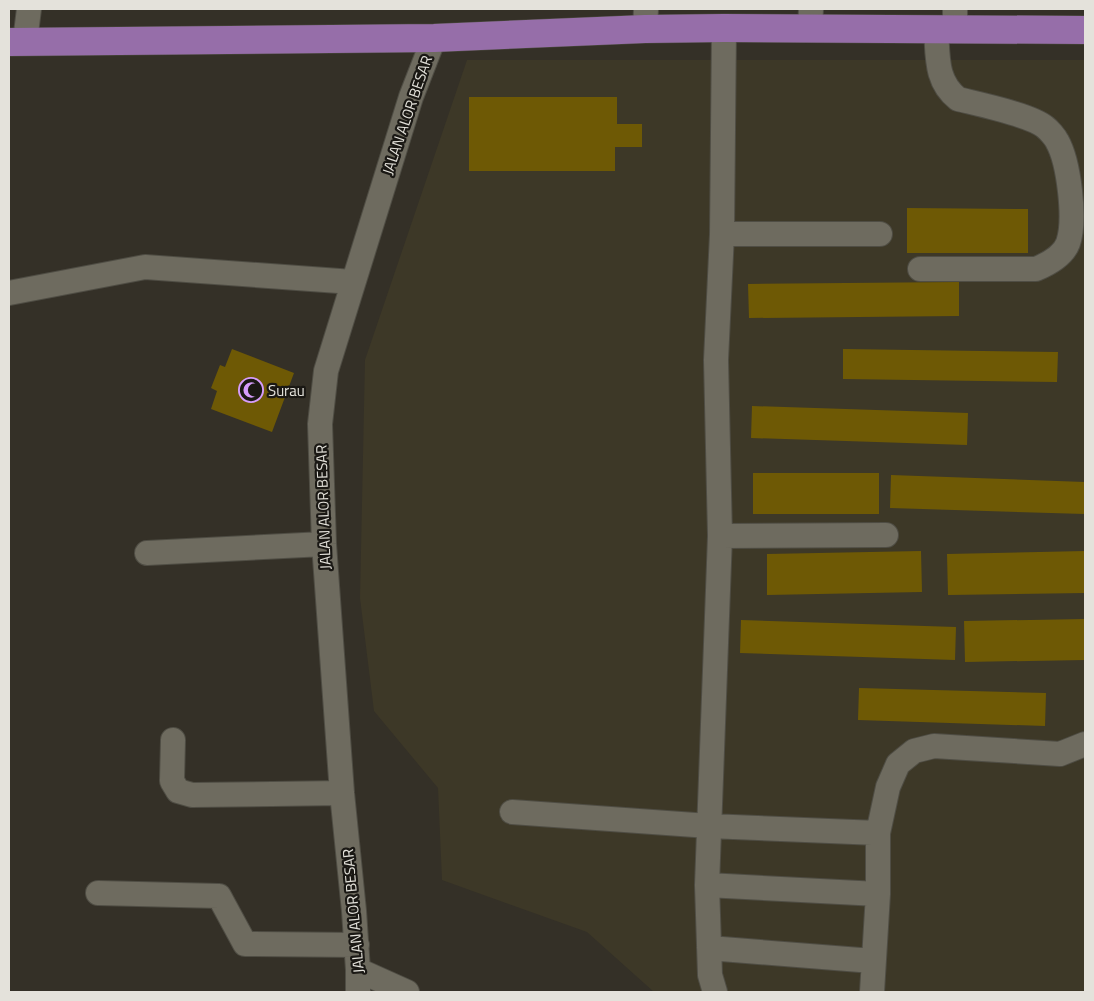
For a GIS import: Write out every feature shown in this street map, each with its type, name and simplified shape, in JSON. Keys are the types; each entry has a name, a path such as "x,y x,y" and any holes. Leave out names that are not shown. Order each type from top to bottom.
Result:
{"main road":[{"path":"17,42 434,38 646,19 724,28 810,19 948,22 1085,30"}],"street":[{"path":"17,42 30,9"},
{"path":"920,269 1036,269 1046,265 1061,254 1067,244 1071,228 1072,204 1064,157 1057,141 1044,126 1031,119 958,99 950,92 940,74 948,22"},
{"path":"715,992 710,976 707,885 720,536 716,360 722,234 724,28"},
{"name":"JALAN ALOR BESAR","path":"358,981 357,945 342,793 324,544 320,424 326,371 411,97 434,38"},
{"path":"722,234 880,234"},
{"path":"9,293 146,267 354,282"},
{"path":"720,536 886,535"},
{"path":"148,553 324,544"},
{"path":"173,740 172,781 178,791 192,795 342,793"},
{"path":"872,992 878,894 878,833 888,787 898,764 914,751 934,746 1060,754 1085,744"},
{"path":"512,812 709,826 878,833"},
{"path":"707,885 878,894"},
{"path":"98,893 219,896 245,944 357,945"},
{"path":"709,948 873,961"},
{"path":"358,981 407,992"}],"shaded area":[{"path":"467,60 1085,60 1085,992 654,992 587,932 442,880 438,788 374,711 360,598 365,360"}],"building":[{"path":"469,97 617,97 617,124 642,124 642,147 615,147 615,171 469,171"},
{"path":"907,208 1028,209 1028,253 907,253"},
{"path":"959,282 959,316 749,318 748,284"},
{"name":"Surau","path":"232,349 294,373 272,432 211,409 217,391 211,388 220,365 225,367"},
{"path":"843,349 1058,352 1057,382 843,379"},
{"path":"752,406 968,413 967,445 751,438"},
{"path":"753,473 879,473 879,514 753,514"},
{"path":"891,475 1085,482 1085,514 890,508"},
{"path":"921,551 922,592 767,595 767,554"},
{"path":"1085,551 1085,593 948,595 947,554"},
{"path":"1085,619 1085,660 965,662 964,621"},
{"path":"741,620 956,627 955,660 740,653"},
{"path":"859,688 1046,693 1045,726 858,720"}],"place":[{"name":"Surau","path":"251,390"}]}
